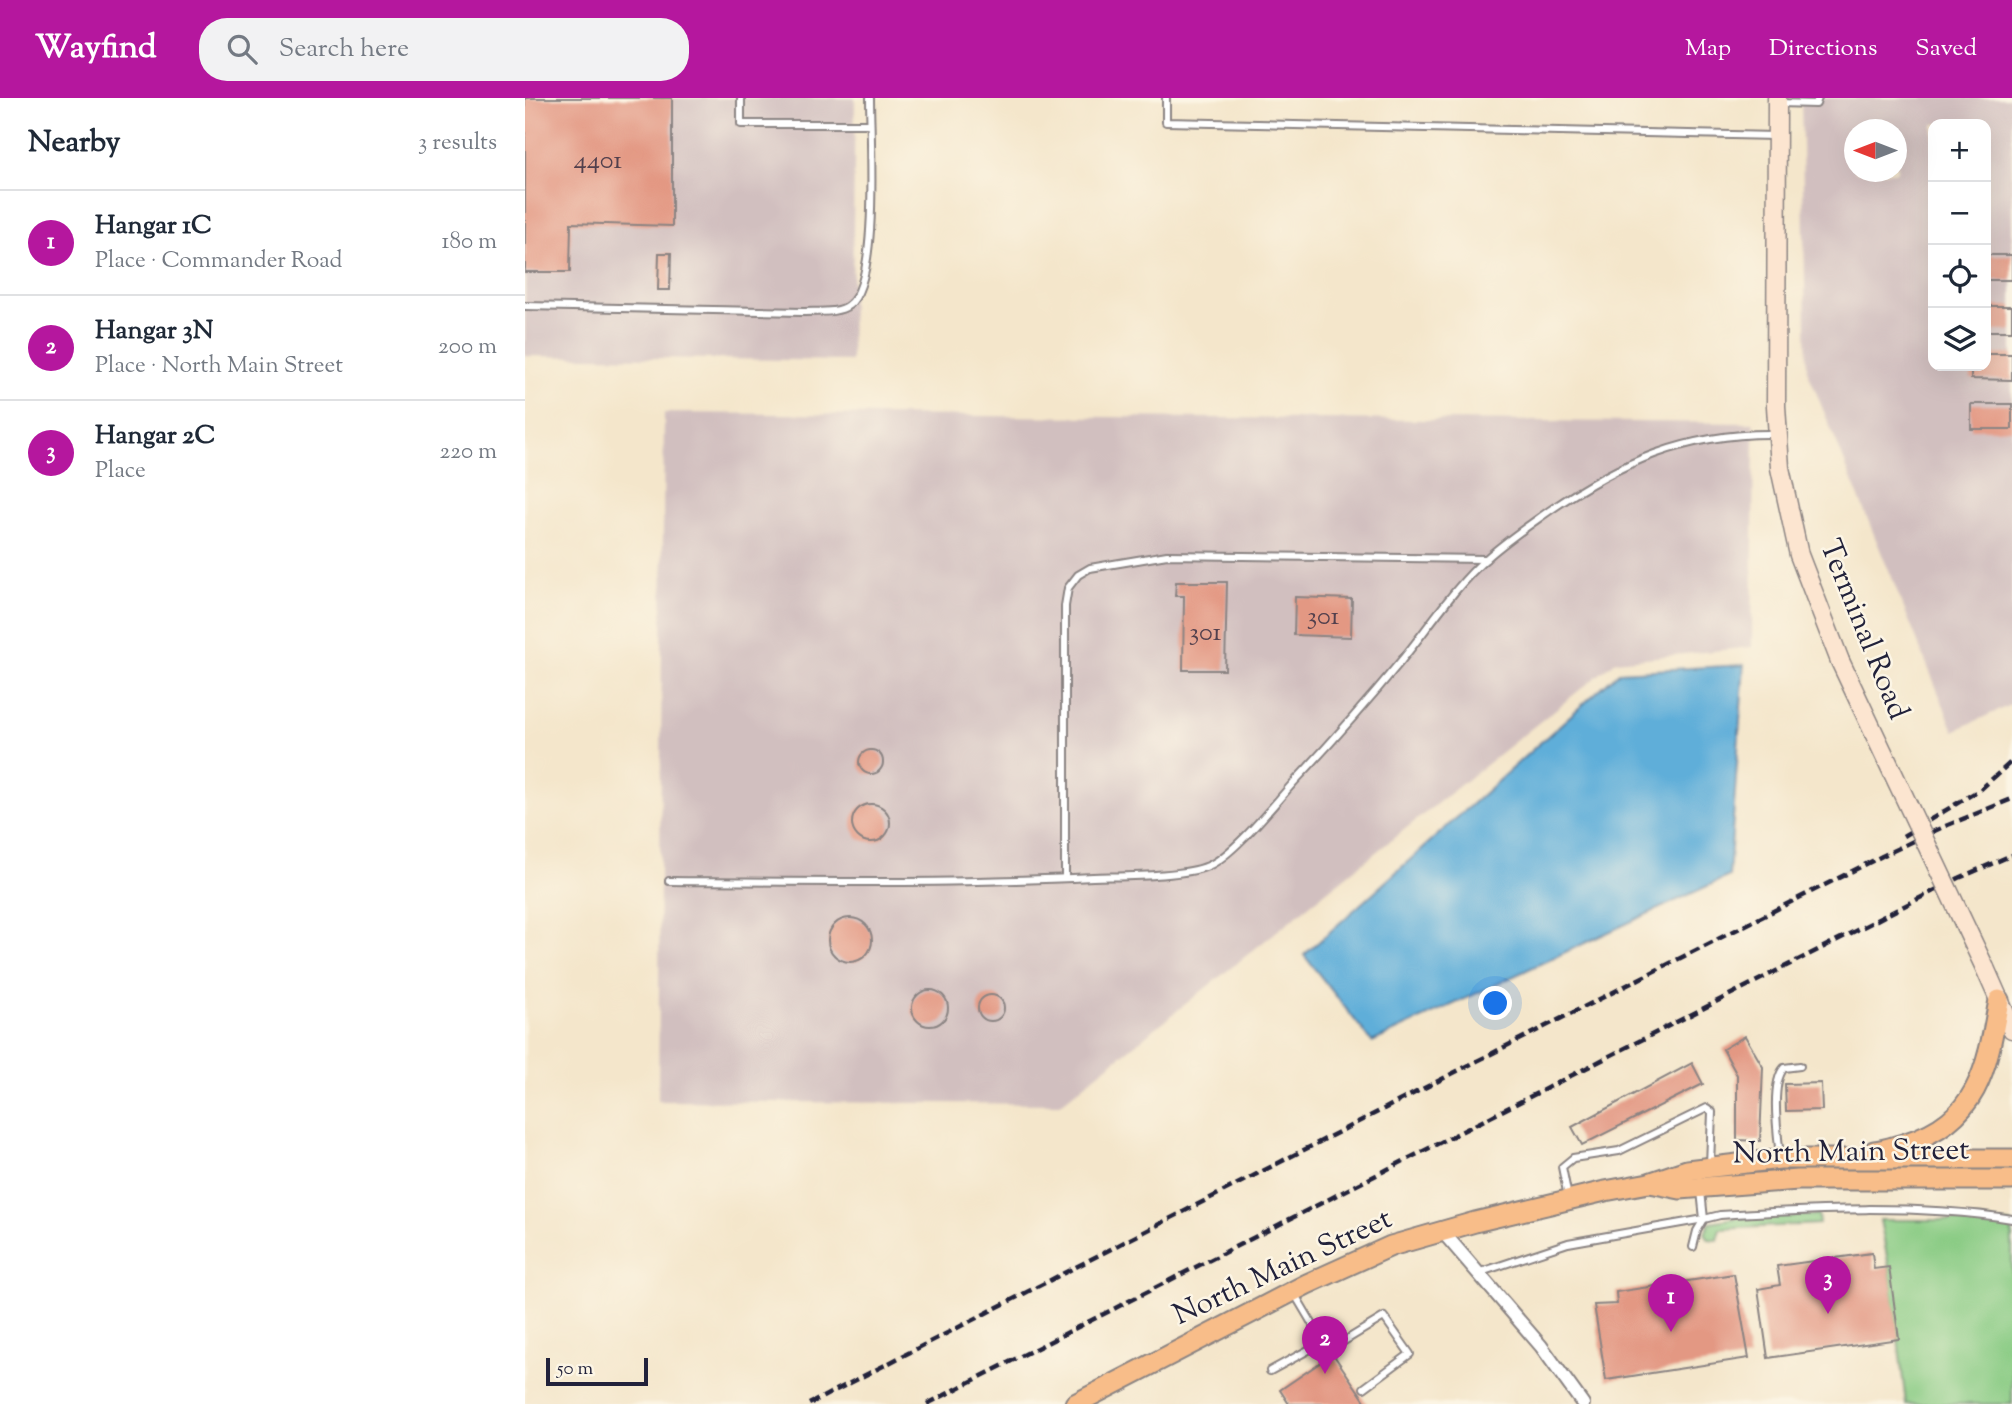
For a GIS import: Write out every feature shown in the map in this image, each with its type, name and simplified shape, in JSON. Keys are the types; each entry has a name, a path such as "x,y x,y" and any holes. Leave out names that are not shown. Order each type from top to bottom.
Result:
{"main road":[{"name":"Terminal Road","path":"1777,101 1776,434 1780,468 1799,555 1840,661 2006,1007 2012,1029"},
{"path":"1780,1159 1882,1150 1918,1139 1951,1121 1963,1109 1983,1071 2006,1007"},
{"name":"North Main Street","path":"1075,1404 1293,1292 1391,1246 1442,1231 1649,1183 1687,1171 1780,1159 2012,1159"},
{"name":"North Main Street","path":"1649,1183 1680,1189 1798,1180 2012,1180"}],"street":[{"path":"1442,1231 1541,1346 1583,1404"}],"lane":[{"path":"741,98 741,124 870,124"},
{"path":"525,306 802,312 837,310 849,306 857,296 863,279 870,241 870,98"},
{"path":"1166,98 1166,122 1777,136"},
{"path":"1777,101 1817,104 1818,98"},
{"path":"669,881 851,882 1065,878 1169,873 1207,866 1222,856 1304,771 1486,559 1588,484 1640,458 1691,441 1776,434"},
{"path":"1065,878 1065,606 1068,588 1078,575 1090,568 1167,555 1486,559"},
{"path":"1780,1159 1777,1088 1779,1074 1784,1068 1800,1066"},
{"path":"1569,1200 1562,1167 1573,1158 1619,1151 1707,1108 1712,1112 1710,1169 1701,1188 1704,1219 1697,1231 1693,1247"},
{"path":"1478,1273 1568,1242 1704,1219 1757,1213 1961,1211 2012,1219"},
{"path":"1293,1292 1323,1342"},
{"path":"1271,1371 1323,1342 1341,1343 1384,1317 1410,1354 1364,1388"}],"shaded area":[{"path":"525,98 855,98 851,361 525,356"},
{"path":"1801,98 2012,98 2012,704 1954,731 1807,370"},
{"path":"664,413 1754,423 1752,647 1616,661 1060,1104 658,1101"}],"green space":[{"path":"1818,1215 1819,1224 1720,1229 1717,1240 1709,1239 1705,1233 1710,1222 1735,1218"},
{"path":"1880,1220 1987,1220 2012,1224 2012,1404 1906,1404 1889,1267"}],"water":[{"path":"1744,665 1729,876 1372,1042 1304,955 1619,672"}],"building":[{"path":"525,98 672,98 672,226 571,223 570,272 525,272"},
{"path":"659,253 671,253 670,290 658,290"},
{"path":"1991,255 2012,255 2012,280 1991,280"},
{"path":"1991,306 2012,306 2012,331 1991,331"},
{"path":"1991,354 2012,354 2012,380 1971,379 1971,371 1991,371"},
{"path":"1971,404 2012,404 2012,429 1971,429"},
{"path":"1176,582 1227,582 1225,670 1183,670 1184,596 1175,596"},
{"path":"1295,597 1352,599 1351,637 1294,635"},
{"path":"871,750 880,753 883,762 880,771 871,774 862,771 859,762 862,753"},
{"path":"871,804 884,810 890,823 884,836 871,842 858,836 852,823 858,810"},
{"path":"850,918 859,919 866,924 871,931 871,949 866,956 859,961 850,962 841,961 834,956 829,949 828,940 829,931 834,924 841,919"},
{"path":"930,990 943,995 948,1008 943,1021 930,1026 917,1021 912,1008 917,995"},
{"path":"991,995 1000,999 1004,1008 1000,1017 991,1021 982,1017 978,1008 982,999"},
{"path":"1745,1036 1763,1067 1760,1141 1737,1140 1737,1075 1723,1049"},
{"path":"1692,1063 1703,1084 1582,1145 1572,1127"},
{"path":"1821,1083 1822,1110 1786,1111 1785,1084"},
{"path":"1872,1253 1874,1269 1889,1267 1899,1339 1768,1358 1758,1289 1780,1285 1777,1266"},
{"path":"1734,1274 1749,1358 1606,1380 1594,1305 1617,1304 1616,1292"},
{"path":"1333,1354 1367,1404 1289,1404 1280,1390"}],"railway":[{"path":"1903,836 1981,789 2012,761"},
{"path":"809,1404 1882,856 2012,799"},
{"path":"927,1404 1959,878 2012,855"}],"place":[{"name":"Hangar 2C","path":"1828,1314"},
{"name":"Hangar 1C","path":"1671,1332"},
{"name":"Hangar 3N","path":"1325,1374"}]}
